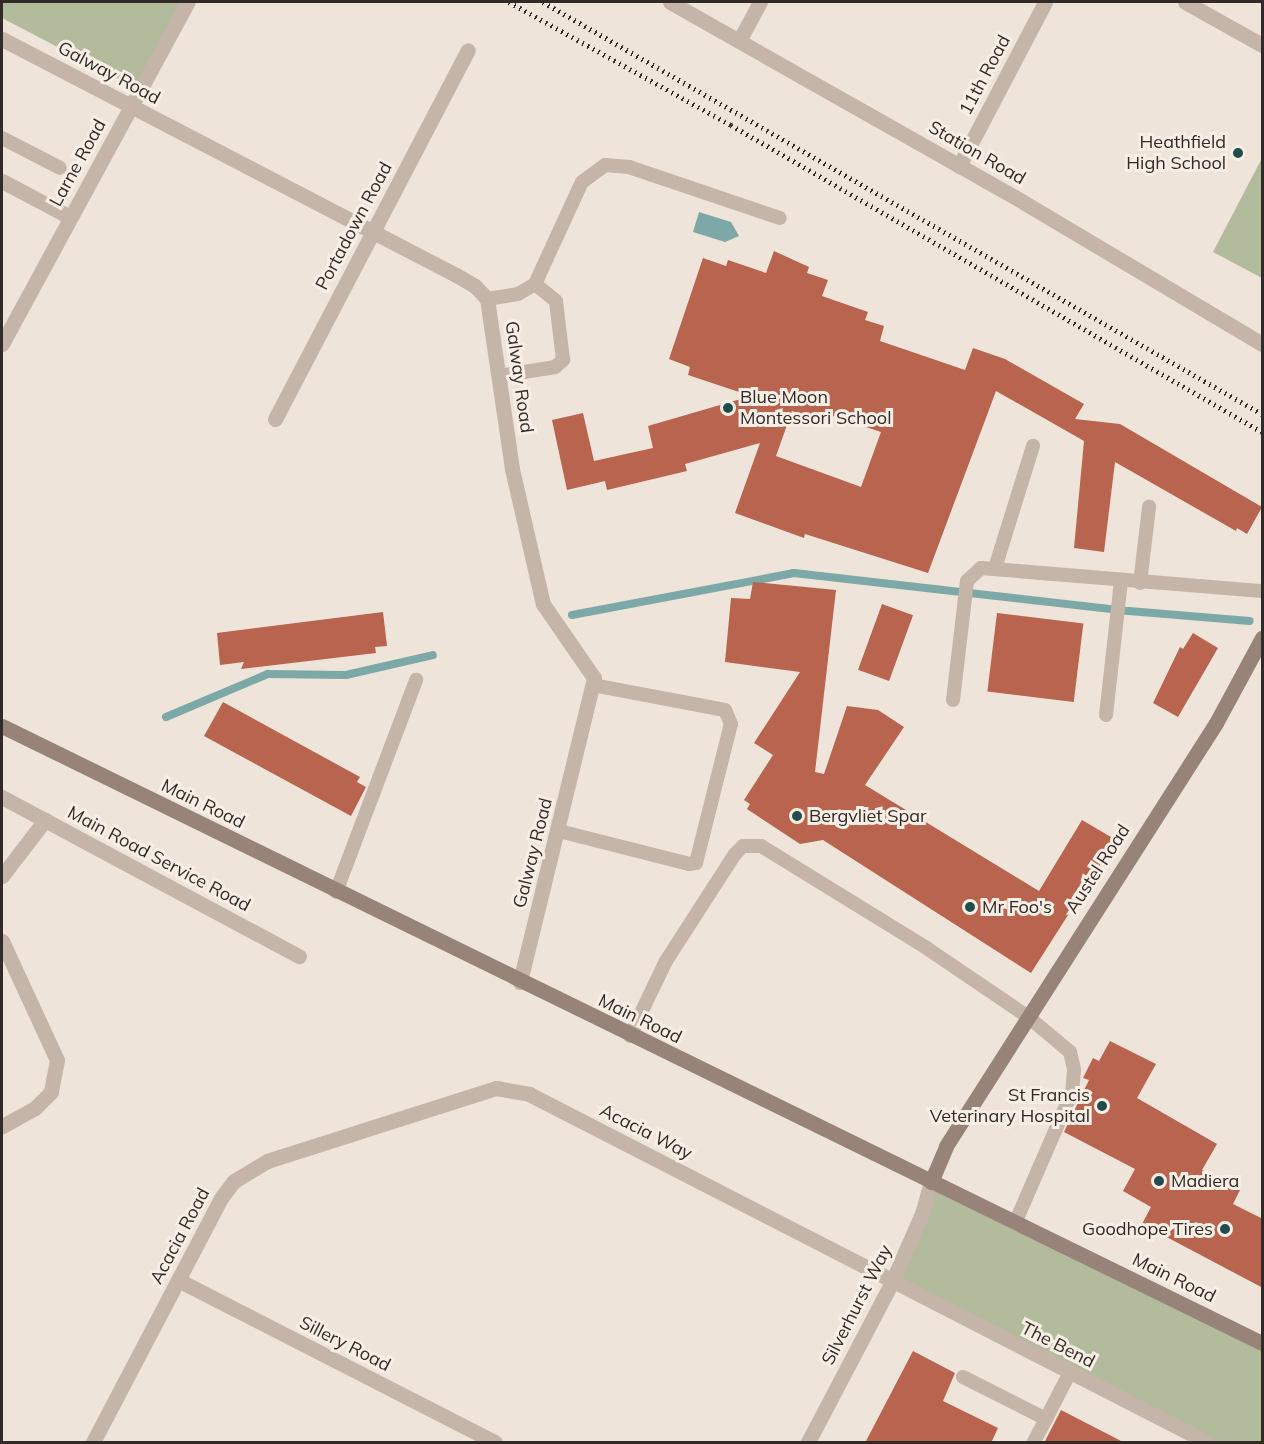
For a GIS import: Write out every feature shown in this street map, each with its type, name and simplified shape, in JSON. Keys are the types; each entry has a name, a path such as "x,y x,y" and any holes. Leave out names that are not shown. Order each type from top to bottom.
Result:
{"main road":[{"name":"Austel Road","path":"931,1182 946,1146 1205,740 1263,638"},
{"name":"Main Road","path":"2,726 630,1036 1263,1343"}],"street":[{"name":"Larne Road","path":"2,344 188,2"},
{"name":"Station Road","path":"669,2 959,166 1263,344"},
{"path":"739,41 760,2"},
{"name":"11th Road","path":"959,166 1045,2"},
{"path":"1185,2 1262,45"},
{"name":"Galway Road","path":"2,39 475,285 487,299 512,469 543,604 591,670 593,685 559,831 520,982"},
{"name":"Portadown Road","path":"275,419 468,50"},
{"path":"2,181 70,217"},
{"name":"Main Road Service Road","path":"2,797 299,956"},
{"path":"2,876 45,820"},
{"path":"2,941 53,1047 57,1068 51,1092 35,1108 2,1126"},
{"name":"Acacia Way","path":"371,1128 496,1088 529,1094 892,1282"},
{"name":"Acacia Road","path":"93,1443 221,1198 248,1169 371,1128"},
{"name":"Silverhurst Way","path":"808,1443 892,1282 923,1211 931,1182"},
{"name":"Sillery Road","path":"178,1280 495,1443"},
{"name":"The Bend","path":"892,1282 1207,1443"}],"lane":[{"path":"2,138 60,168"},
{"path":"487,299 518,294 535,284 582,182 605,165 629,166 780,218"},
{"path":"499,376 555,367 563,360 556,301 535,284"},
{"path":"995,568 1033,446"},
{"path":"1140,583 1149,507"},
{"path":"953,700 967,581 976,571 995,568 1121,582 1263,591"},
{"path":"1106,715 1121,582"},
{"path":"336,892 416,680"},
{"path":"559,831 690,864 696,863 731,724 725,710 593,685"},
{"path":"630,1036 666,961 735,854 753,843 774,852 1027,1016 1071,1052 1074,1080 1067,1106 1015,1223"},
{"path":"1034,1443 1070,1372"},
{"path":"963,1377 1046,1419"}],"green space":[{"path":"2,2 182,2 138,89 2,18"},
{"path":"1262,158 1262,278 1213,252"},
{"path":"931,1182 1262,1346 1262,1442 1207,1442 892,1282"}],"water":[{"path":"699,212 731,222 739,236 725,242 693,232"}],"building":[{"path":"774,251 809,267 807,273 828,280 822,296 868,312 865,320 884,326 880,341 965,370 973,348 1005,359 1084,404 1075,419 1120,424 1262,507 1247,534 1237,528 1236,531 1115,462 1104,552 1074,548 1084,441 996,391 928,573 805,534 804,538 735,513 760,443 685,464 687,471 607,490 605,481 567,490 552,420 583,413 594,461 653,448 648,426 751,396 688,375 690,367 669,359 703,258 726,266 728,260 766,273","holes":["792,411 827,423 830,415 881,432 861,487 776,456"]},
{"path":"753,582 836,590 815,772 824,774 847,706 878,710 904,727 865,785 1039,891 1082,820 1116,840 1031,973 823,840 800,844 747,809 750,804 744,800 773,755 754,743 800,672 725,662 731,598 750,599"},
{"path":"882,604 913,615 889,681 858,670"},
{"path":"383,612 387,646 375,647 376,653 241,669 244,662 220,665 217,633"},
{"path":"997,613 1083,624 1074,702 987,691"},
{"path":"1193,633 1218,648 1178,717 1153,703 1180,647 1183,649"},
{"path":"223,702 360,777 357,782 366,787 351,816 204,736"},
{"path":"1110,1041 1156,1064 1137,1098 1217,1144 1202,1170 1241,1188 1233,1204 1263,1219 1263,1288 1142,1224 1151,1207 1123,1191 1135,1169 1064,1132 1089,1080 1083,1078 1093,1058 1099,1061"},
{"path":"913,1351 955,1373 943,1401 998,1428 991,1443 865,1443"},
{"path":"1061,1410 1125,1443 1044,1443"}],"waterway":[{"path":"572,615 794,573 1129,611 1250,621"},
{"path":"166,717 268,674 346,675 433,655"}],"railway":[{"path":"509,2 731,125 1262,432"},
{"path":"543,2 1262,414"}],"place":[{"name":"Heathfield High School","path":"1238,153"},
{"name":"Blue Moon Montessori School","path":"728,408"},
{"name":"Bergvliet Spar","path":"797,816"},
{"name":"Mr Foo's","path":"970,907"},
{"name":"St Francis Veterinary Hospital","path":"1102,1106"},
{"name":"Madiera","path":"1159,1181"},
{"name":"Goodhope Tires","path":"1225,1229"}]}
